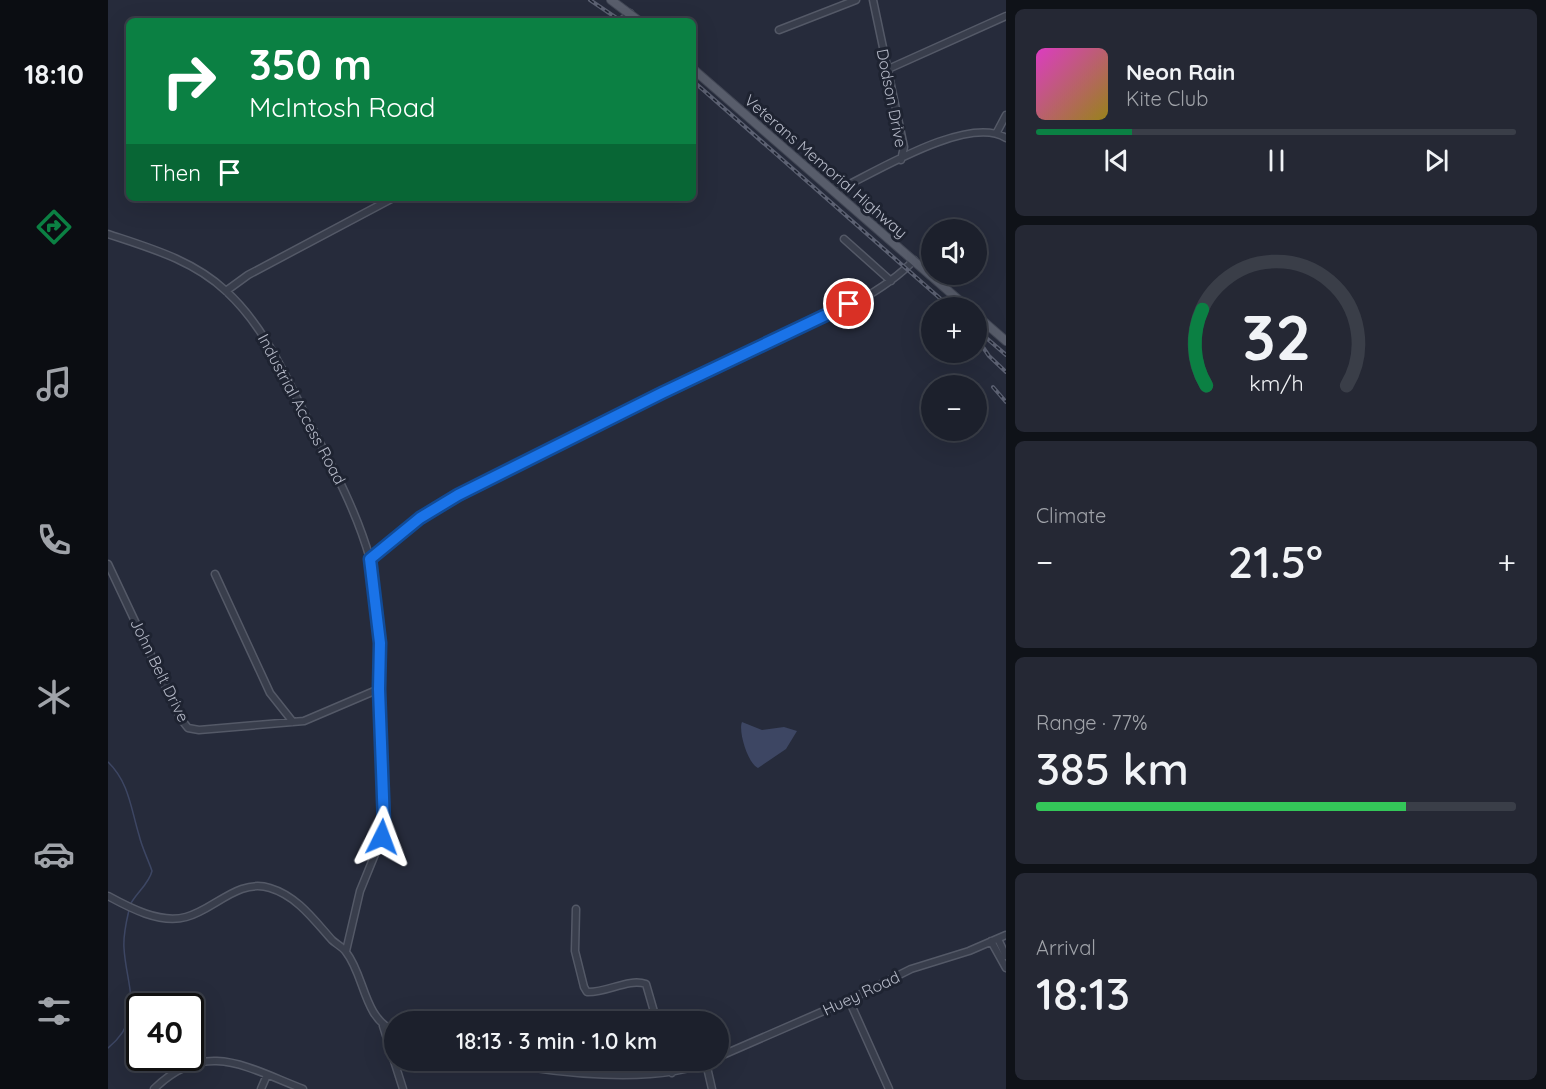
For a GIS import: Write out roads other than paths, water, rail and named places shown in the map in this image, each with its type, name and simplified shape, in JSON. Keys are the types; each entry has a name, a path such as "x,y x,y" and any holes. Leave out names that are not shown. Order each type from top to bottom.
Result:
{"main road":[{"path":"611,0 636,18"},
{"name":"Veterans Memorial Highway","path":"696,72 956,297"},
{"path":"987,325 1006,341"}],"street":[{"path":"779,30 856,0"},
{"name":"Dodson Drive","path":"836,192 901,160 904,147 873,0"},
{"path":"624,18 630,13"},
{"path":"886,70 1006,16"},
{"path":"997,132 1006,115"},
{"path":"901,160 961,133 997,132 1006,138"},
{"path":"226,291 248,275 387,201"},
{"name":"Industrial Access Road","path":"108,234 182,261 226,291 262,331 354,509 370,559 380,643 379,689 384,824 382,837 360,891 346,951"},
{"path":"844,238 891,281"},
{"path":"370,559 420,518 458,495 662,393 814,323 891,281 914,260"},
{"name":"John Belt Drive","path":"108,564 181,719 188,728 199,730 293,722 320,716 379,689"},
{"path":"215,574 270,693 293,722"},
{"path":"108,896 144,913 167,918 186,917 255,886 271,888 306,909 346,951 363,990 383,1026 403,1089"},
{"path":"576,909 575,951 584,987 588,992 600,993 638,981 646,984 654,1011"},
{"name":"Huey Road","path":"729,1052 849,1000 911,969 1006,934"},
{"path":"994,940 1006,956"},
{"path":"994,940 1006,968"},
{"path":"849,1000 889,1089"},
{"path":"154,1089 169,1074 199,1060 232,1061 303,1089"},
{"path":"559,1071 583,1073 676,1071"},
{"path":"710,1071 712,1089"},
{"path":"261,1089 267,1075"}],"water":[{"path":"742,722 762,730 784,727 797,731 786,749 758,768 754,765 745,747 741,732"}],"waterway":[{"path":"108,762 125,787 152,871 130,905"},
{"path":"108,1048 127,1025 130,1013 130,988 124,943 129,910"}],"railway":[{"path":"590,0 617,18"},
{"path":"696,84 938,297"},
{"path":"987,339 1006,355"},
{"path":"987,353 1006,372"},
{"path":"993,387 1006,402"}]}
